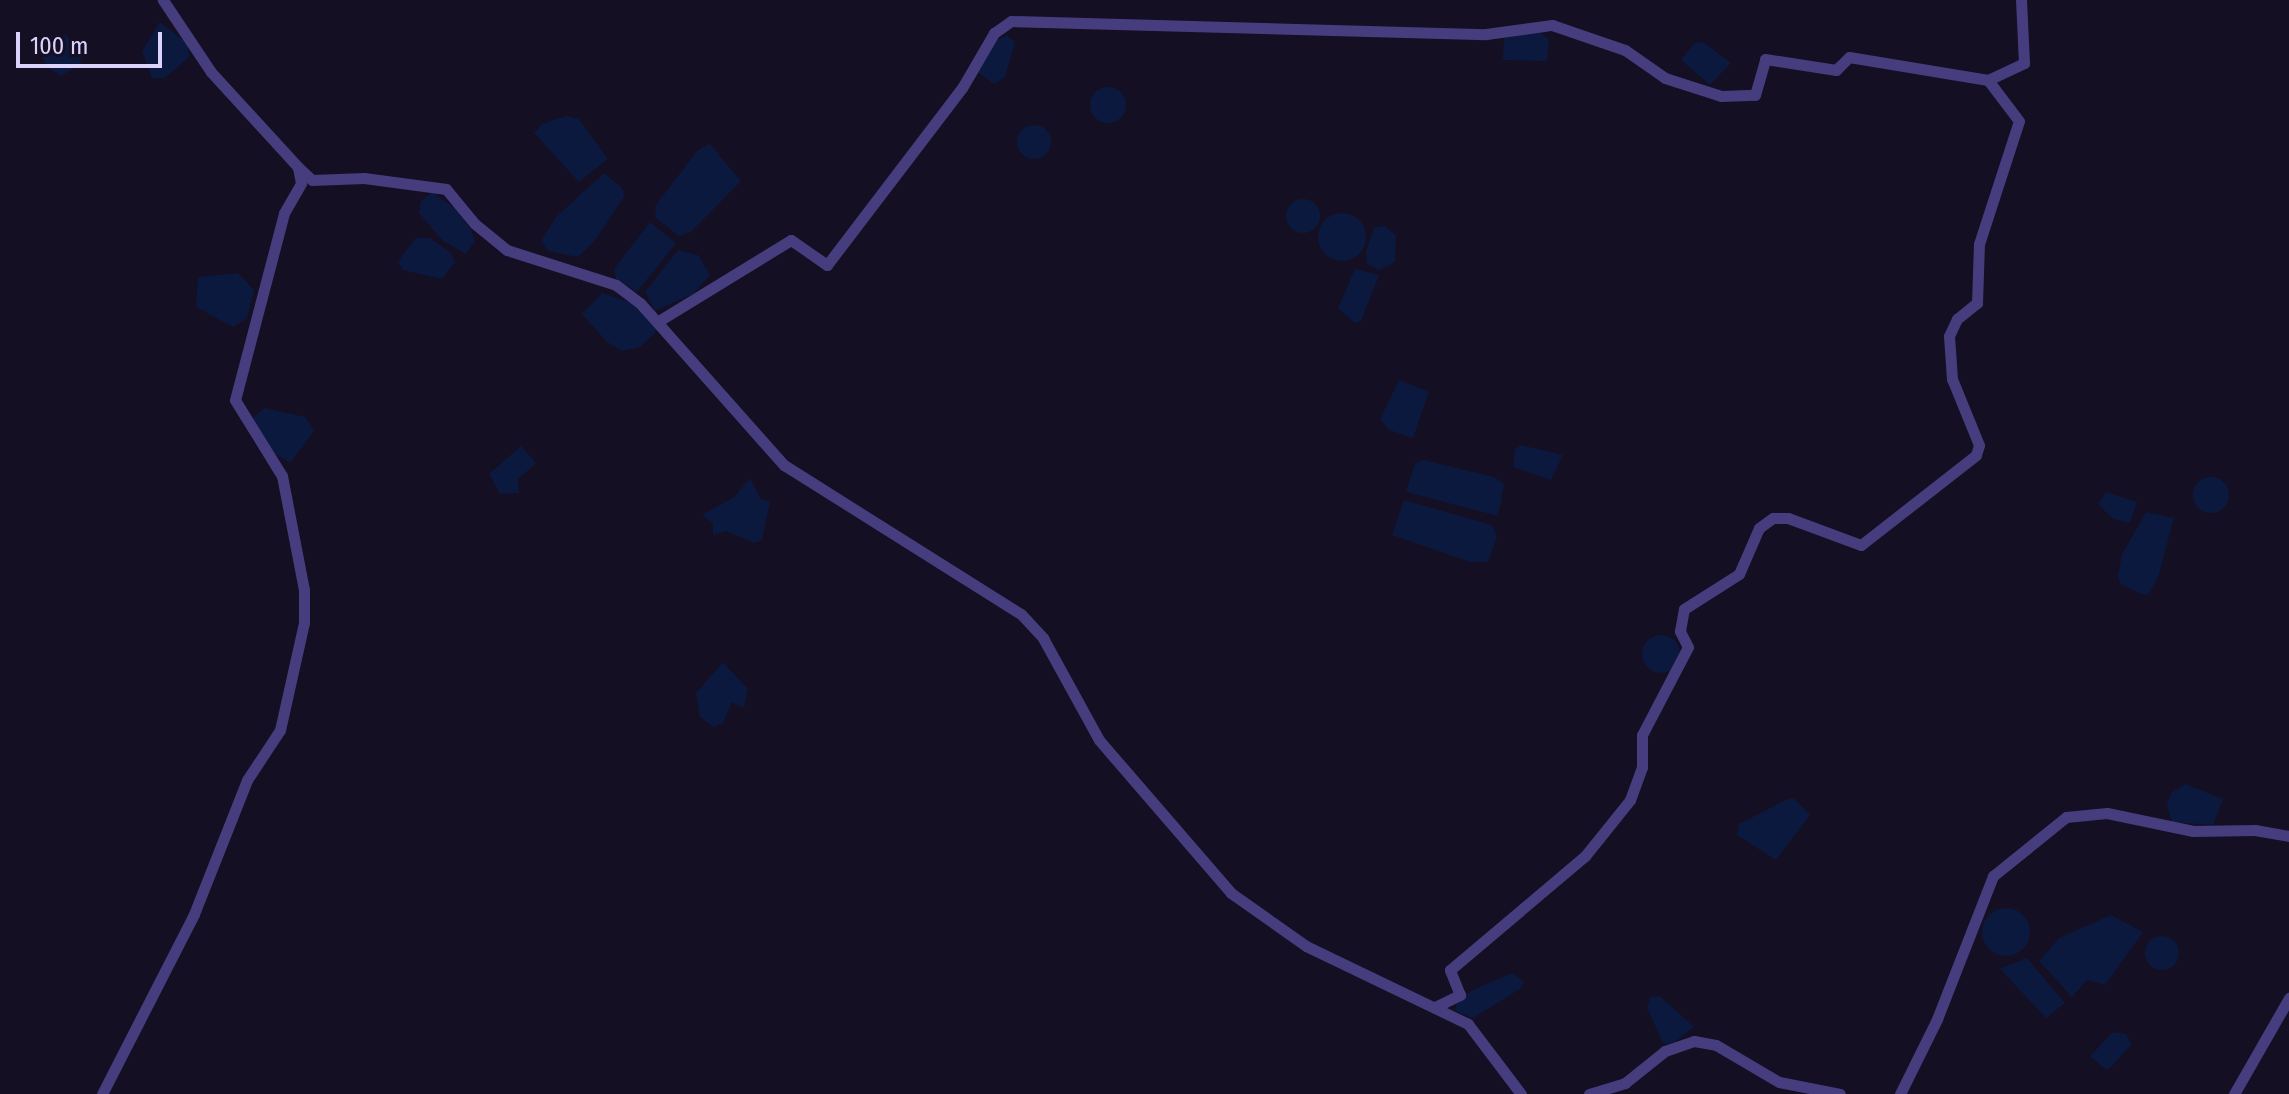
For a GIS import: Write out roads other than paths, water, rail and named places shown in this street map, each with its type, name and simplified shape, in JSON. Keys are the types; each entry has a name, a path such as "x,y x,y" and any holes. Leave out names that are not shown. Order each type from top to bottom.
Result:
{"street":[{"path":"163,0 211,72 312,180 364,178 446,189 496,243 519,255 605,278 657,322 784,465 1021,614 1043,638 1099,740 1231,893 1306,946 1468,1024 1521,1094"},
{"path":"657,322 791,240 827,265 935,127 994,33 1011,21 1486,34 1552,25 1625,50 1682,86 1721,96 1755,95 1765,59 1836,70 1849,57 1988,80 2024,63 2021,0"},
{"path":"1435,1007 1460,995 1450,970 1585,856 1630,800 1642,767 1642,735 1688,647 1680,631 1684,609 1739,574 1759,528 1773,518 1788,518 1861,545 1976,455 1979,445 1952,379 1949,336 1957,319 1977,303 1979,244 2019,121 1988,80"},
{"path":"102,1094 194,914 247,780 280,730 304,623 304,590 282,476 235,400 284,213 301,183 298,167"},
{"path":"1900,1094 1937,1019 1993,876 2066,817 2107,813 2193,831 2255,830 2289,836"},
{"path":"2234,1094 2289,998"},
{"path":"1589,1094 1625,1083 1665,1051 1694,1041 1716,1045 1779,1082 1840,1094"}],"water":[{"path":"160,22 188,44 189,57 165,78 152,78 142,51"},
{"path":"1540,32 1549,40 1547,61 1503,60 1504,38"},
{"path":"66,35 82,51 80,64 61,76 47,67 39,50 41,36"},
{"path":"1007,35 1015,42 1005,77 994,84 976,71 994,41"},
{"path":"1703,42 1731,63 1710,85 1681,60 1694,43"},
{"path":"1108,87 1120,93 1126,105 1120,117 1108,123 1096,117 1090,105 1096,93"},
{"path":"566,116 579,119 608,159 579,182 534,133 542,124"},
{"path":"1034,125 1046,130 1051,142 1046,154 1034,159 1022,154 1017,142 1022,130"},
{"path":"710,144 741,181 691,232 679,236 656,218 655,206 698,150"},
{"path":"604,173 623,189 624,197 594,242 578,257 548,251 541,241 556,217"},
{"path":"432,192 456,209 471,230 475,241 466,254 443,241 419,213 421,201"},
{"path":"1303,199 1315,204 1320,216 1315,228 1303,233 1291,228 1286,216 1291,204"},
{"path":"1342,213 1359,220 1366,237 1359,254 1342,261 1325,254 1318,237 1325,220"},
{"path":"650,222 676,243 637,292 616,279 614,269"},
{"path":"1385,226 1396,235 1395,262 1379,270 1367,264 1366,251 1374,228"},
{"path":"416,238 430,238 451,253 455,262 442,279 403,270 398,261"},
{"path":"678,250 698,255 710,275 693,294 655,311 645,292"},
{"path":"1355,269 1379,275 1361,321 1355,323 1338,308"},
{"path":"238,273 254,290 247,318 233,327 196,307 198,277"},
{"path":"602,293 633,303 656,325 655,333 640,347 622,351 607,342 582,314"},
{"path":"1399,380 1429,392 1413,438 1389,430 1380,419"},
{"path":"265,408 305,417 314,431 290,463 273,453 251,419"},
{"path":"1521,445 1563,455 1551,480 1513,467 1515,449"},
{"path":"521,446 536,463 518,479 519,493 500,494 489,474"},
{"path":"1424,460 1494,477 1504,484 1498,516 1406,492 1415,463"},
{"path":"2211,477 2224,482 2229,495 2224,508 2211,513 2198,508 2193,495 2198,482"},
{"path":"750,478 760,498 770,502 762,540 754,543 726,531 713,535 713,523 702,515 734,497"},
{"path":"2106,492 2137,502 2130,523 2113,519 2098,504"},
{"path":"1404,500 1492,525 1497,537 1488,562 1470,562 1392,535"},
{"path":"2146,512 2174,518 2159,574 2149,594 2144,595 2120,584 2118,576 2122,554"},
{"path":"1661,635 1675,640 1680,654 1675,668 1661,673 1647,668 1642,654 1647,640"},
{"path":"723,662 748,689 744,708 732,702 723,723 714,727 700,717 696,693"},
{"path":"2185,784 2223,799 2213,825 2172,822 2167,805 2171,793"},
{"path":"1788,799 1795,799 1810,815 1776,860 1737,835 1739,824"},
{"path":"2006,908 2023,915 2030,932 2023,949 2006,956 1989,949 1982,932 1989,915"},
{"path":"2111,915 2143,932 2105,985 2087,980 2072,997 2039,961 2059,938"},
{"path":"2162,936 2174,941 2179,953 2174,965 2162,970 2150,965 2145,953 2150,941"},
{"path":"2027,958 2065,1003 2046,1018 2000,969"},
{"path":"1512,973 1524,981 1520,989 1473,1018 1455,1011 1457,1002 1473,990"},
{"path":"1660,996 1694,1027 1671,1045 1663,1043 1647,1008 1650,997"},
{"path":"2113,1032 2126,1034 2132,1044 2109,1069 2090,1056"}]}
